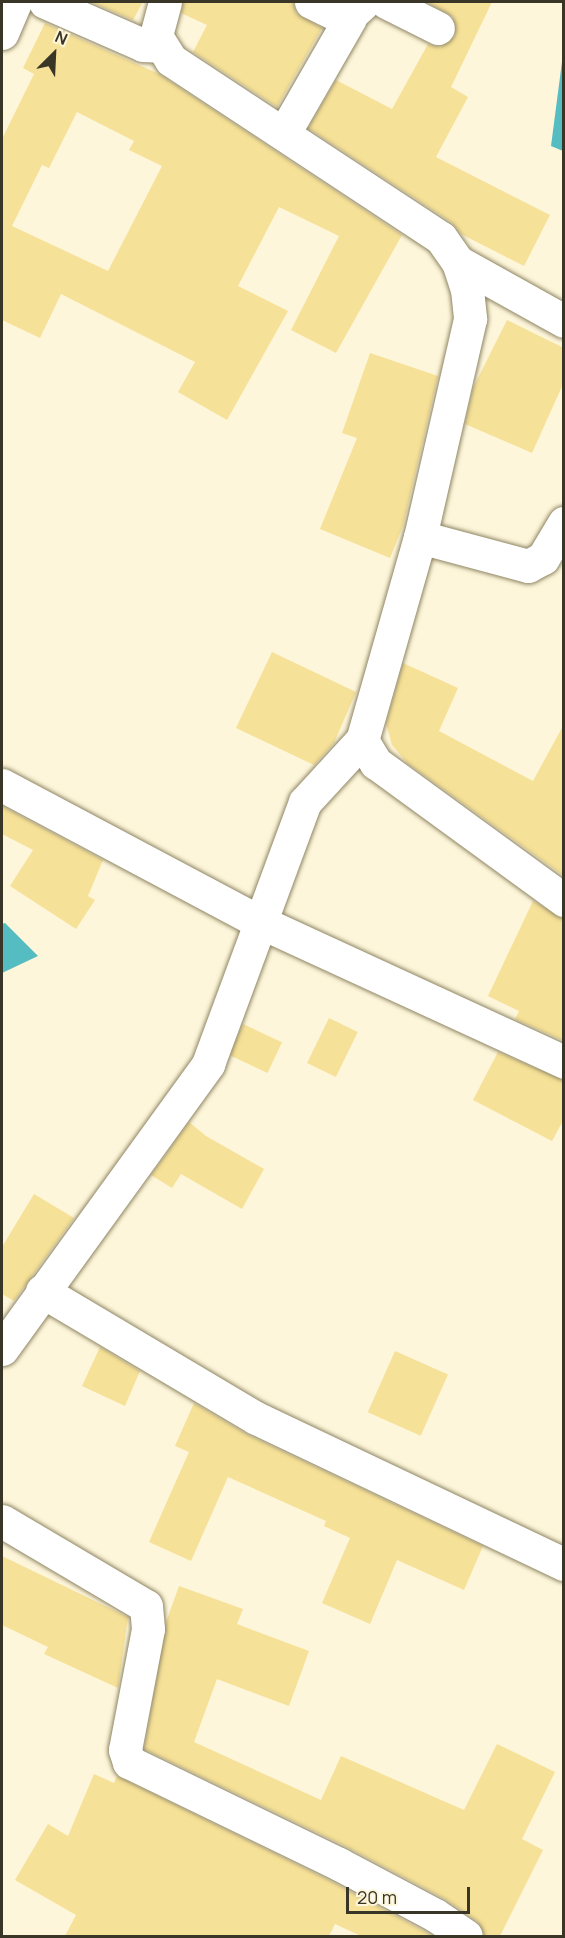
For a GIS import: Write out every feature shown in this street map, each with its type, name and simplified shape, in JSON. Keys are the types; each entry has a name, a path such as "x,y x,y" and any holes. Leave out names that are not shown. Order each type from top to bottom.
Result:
{"street":[{"path":"2,33 15,2"},
{"path":"45,2 142,45 160,46"},
{"path":"2,1349 208,1064 305,802 362,740 420,537 470,319 467,289 458,262 441,238 171,60 160,46 156,36 165,2"},
{"path":"311,2 343,19 357,10"},
{"path":"386,2 438,28"},
{"path":"284,133 357,10"},
{"path":"458,262 564,321"},
{"path":"420,537 524,567 553,561 564,523"},
{"path":"362,740 376,763 564,900"},
{"path":"2,785 260,922 564,1062"},
{"path":"42,1291 256,1418 564,1564"},
{"path":"2,1521 146,1606 148,1629 125,1750 129,1762 339,1863 435,1915 466,1936"}],"water":[{"path":"563,54 563,151 551,146"},
{"path":"5,923 38,956 2,973 2,924"}],"building":[{"path":"91,2 143,2 133,20"},
{"path":"183,2 293,2 296,13 322,28 277,107 193,52 207,25 181,13"},
{"path":"427,2 492,2 451,87 468,97 436,157 550,215 524,266 461,234 451,222 308,128 336,80 392,109 428,44 440,47 455,36 453,17"},
{"path":"45,23 159,74 402,235 336,353 291,330 339,236 279,207 238,286 288,311 227,420 178,392 195,362 61,294 40,338 2,320 2,139 34,74 23,68","holes":["77,112 134,141 129,150 162,166 108,271 12,226 42,165 49,168"]},
{"path":"507,320 564,348 564,382 532,453 465,424 473,388"},
{"path":"370,353 438,376 403,526 390,558 320,529 357,438 342,433"},
{"path":"272,652 356,692 334,743 314,765 236,728"},
{"path":"403,663 458,688 439,731 533,781 564,724 564,876 407,763 392,745 386,723"},
{"path":"2,806 103,860 88,896 95,900 76,929 10,886 33,850 2,834"},
{"path":"533,901 564,918 564,1041 515,1019 519,1011 488,996"},
{"path":"329,1018 358,1032 336,1077 307,1063"},
{"path":"243,1024 282,1042 268,1073 229,1055"},
{"path":"498,1052 564,1080 564,1119 552,1141 473,1100"},
{"path":"189,1122 206,1136 264,1169 242,1209 181,1174 172,1188 151,1175"},
{"path":"34,1194 74,1218 14,1301 2,1294 2,1247"},
{"path":"100,1347 140,1371 125,1406 82,1386"},
{"path":"395,1351 448,1375 421,1436 368,1412"},
{"path":"194,1403 248,1435 483,1546 464,1590 397,1560 370,1624 322,1603 350,1538 324,1526 326,1521 228,1477 191,1561 149,1542 189,1452 175,1446"},
{"path":"2,1556 128,1617 118,1688 44,1654 48,1647 2,1625"},
{"path":"179,1586 243,1609 237,1624 309,1651 289,1706 217,1679 194,1742 321,1800 341,1756 464,1810 497,1744 555,1772 522,1839 543,1850 500,1936 485,1936 477,1921 445,1899 347,1847 144,1749 166,1622"},
{"path":"94,1774 114,1783 117,1776 331,1881 433,1936 361,1936 335,1924 329,1936 65,1936 76,1915 15,1880 48,1824 68,1836"}]}
